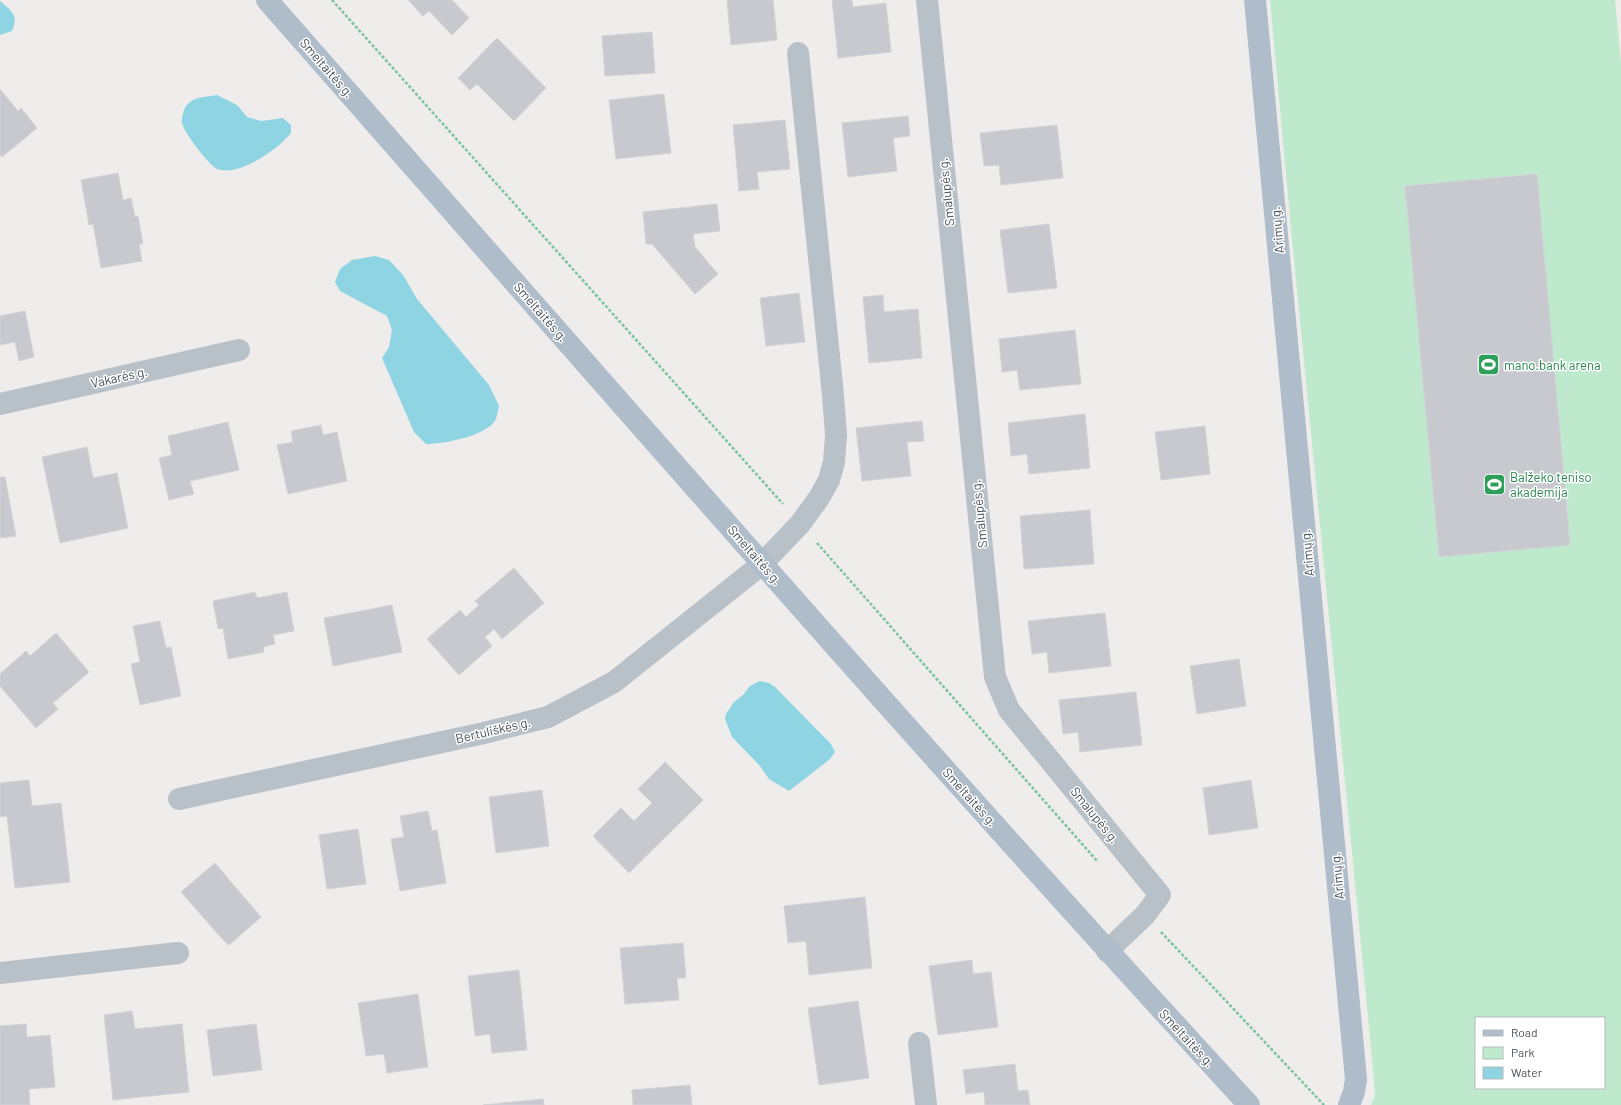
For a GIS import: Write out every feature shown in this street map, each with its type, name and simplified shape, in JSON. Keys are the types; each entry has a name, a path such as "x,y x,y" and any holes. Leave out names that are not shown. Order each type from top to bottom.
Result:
{"main road":[{"name":"Smeltaitės g.","path":"267,0 762,564 1107,951 1249,1105"},
{"name":"Arimų g.","path":"1255,0 1356,1079 1354,1092 1349,1105"}],"street":[{"name":"Smalupės g.","path":"927,0 995,677 1009,710 1160,895 1145,915 1107,951"},
{"path":"762,564 800,524 819,498 829,480 834,462 836,435 798,53"},
{"name":"Vakarės g.","path":"0,404 238,350"},
{"name":"Bertuliškės g.","path":"179,799 476,735 548,717 614,682 762,564"},
{"path":"0,973 178,953"},
{"path":"919,1043 926,1105"}],"path":[{"path":"332,0 800,524 1103,868"},
{"path":"1145,915 1324,1105"}],"green space":[{"path":"1270,0 1615,0 1621,64 1621,1105 1371,1105 1375,1095"}],"water":[{"path":"0,1 11,11 15,21 12,31 0,35"},
{"path":"217,95 237,105 247,117 261,121 283,118 291,125 291,133 268,154 258,160 236,169 217,169 208,162 187,134 182,123 182,117 184,109 193,100"},
{"path":"375,256 389,260 403,275 417,299 489,385 499,406 496,419 484,430 454,441 426,444 414,432 382,358 389,347 392,330 387,316 340,291 335,282 340,269 352,260"},
{"path":"760,681 769,683 775,687 831,744 835,752 830,759 789,791 769,779 760,766 732,737 725,719 726,714 734,702 743,695 750,686"}],"building":[{"path":"408,0 452,0 469,18 452,35 429,11 423,16"},
{"path":"727,0 773,0 777,40 731,45"},
{"path":"832,0 852,0 853,7 886,3 891,52 838,58"},
{"path":"652,32 655,73 605,76 602,36"},
{"path":"497,38 546,88 514,121 477,84 470,90 458,78"},
{"path":"0,89 18,111 21,108 37,128 2,157 0,154"},
{"path":"664,94 671,153 616,159 609,100"},
{"path":"908,116 910,136 893,138 897,171 848,177 842,123"},
{"path":"785,120 790,169 757,172 759,189 739,191 733,125"},
{"path":"1057,125 1063,178 1001,185 999,165 984,166 980,133"},
{"path":"118,173 123,200 131,198 135,217 138,216 143,244 139,244 142,261 101,268 93,224 89,225 81,180"},
{"name":"mano.bank arena","path":"1537,174 1570,545 1439,557 1405,186"},
{"path":"717,204 720,231 693,234 695,247 718,274 695,294 652,244 646,244 643,212"},
{"path":"1049,224 1057,288 1008,293 1000,230"},
{"path":"799,293 805,342 766,346 760,298"},
{"path":"883,295 884,312 918,309 922,358 869,363 863,297"},
{"path":"25,311 34,357 19,361 15,342 0,345 0,316"},
{"path":"1075,330 1081,384 1020,390 1017,370 1002,372 999,339"},
{"path":"1085,414 1090,468 1029,474 1027,454 1011,456 1008,423"},
{"path":"922,421 924,441 907,442 911,476 862,481 856,428"},
{"path":"228,422 239,470 190,481 194,494 169,500 159,458 172,455 168,436"},
{"path":"321,425 323,435 337,432 347,481 288,494 277,445 293,442 291,431"},
{"path":"1205,426 1210,474 1161,480 1155,432"},
{"path":"87,447 93,478 117,473 128,528 60,543 42,457"},
{"path":"0,477 5,477 16,536 0,538"},
{"path":"1090,510 1094,564 1024,569 1020,516"},
{"path":"514,568 544,603 502,639 494,629 485,637 492,646 459,675 427,639 460,610 466,617 479,605 475,601"},
{"path":"255,592 257,598 287,592 294,631 273,635 275,644 263,647 264,652 228,659 223,628 218,629 213,601"},
{"path":"392,605 402,652 333,666 324,618"},
{"path":"1105,613 1111,666 1049,673 1047,652 1032,654 1028,621"},
{"path":"160,621 166,648 171,647 181,696 140,705 131,664 140,662 133,626"},
{"path":"56,633 89,672 53,703 58,709 36,728 0,686 0,674 26,651 30,656"},
{"path":"1239,659 1246,706 1197,714 1190,666"},
{"path":"1136,692 1142,745 1080,752 1078,732 1063,734 1059,700"},
{"path":"665,762 703,800 629,873 593,836 621,808 634,821 652,803 638,789"},
{"path":"29,780 32,806 61,803 70,882 15,888 7,816 0,817 0,783"},
{"path":"1251,780 1258,828 1209,835 1203,788"},
{"path":"542,790 549,846 496,853 489,797"},
{"path":"428,811 432,831 437,830 446,883 400,891 391,839 404,837 400,816"},
{"path":"358,829 366,884 327,889 319,835"},
{"path":"215,863 261,917 229,945 181,892"},
{"path":"865,897 872,968 809,975 806,941 788,943 784,906"},
{"path":"683,943 686,978 677,978 679,1000 625,1004 620,948"},
{"path":"972,960 973,974 991,972 998,1027 938,1035 929,966"},
{"path":"519,970 527,1050 492,1053 490,1034 475,1036 468,976"},
{"path":"418,994 428,1067 387,1073 384,1054 366,1056 358,1003"},
{"path":"858,1001 869,1078 819,1085 808,1008"},
{"path":"132,1011 135,1029 182,1024 189,1092 113,1100 104,1015"},
{"path":"26,1024 27,1037 50,1035 55,1087 29,1089 30,1105 0,1105 0,1026"},
{"path":"256,1024 262,1070 213,1076 207,1030"},
{"path":"1015,1064 1018,1091 1028,1090 1030,1105 985,1105 984,1092 966,1094 963,1070"},
{"path":"690,1085 692,1105 633,1105 632,1090"},
{"path":"543,1099 544,1105 483,1105"}],"place":[{"name":"mano.bank arena","path":"1488,365"},
{"name":"Balžeko teniso akademija","path":"1495,484"}]}
